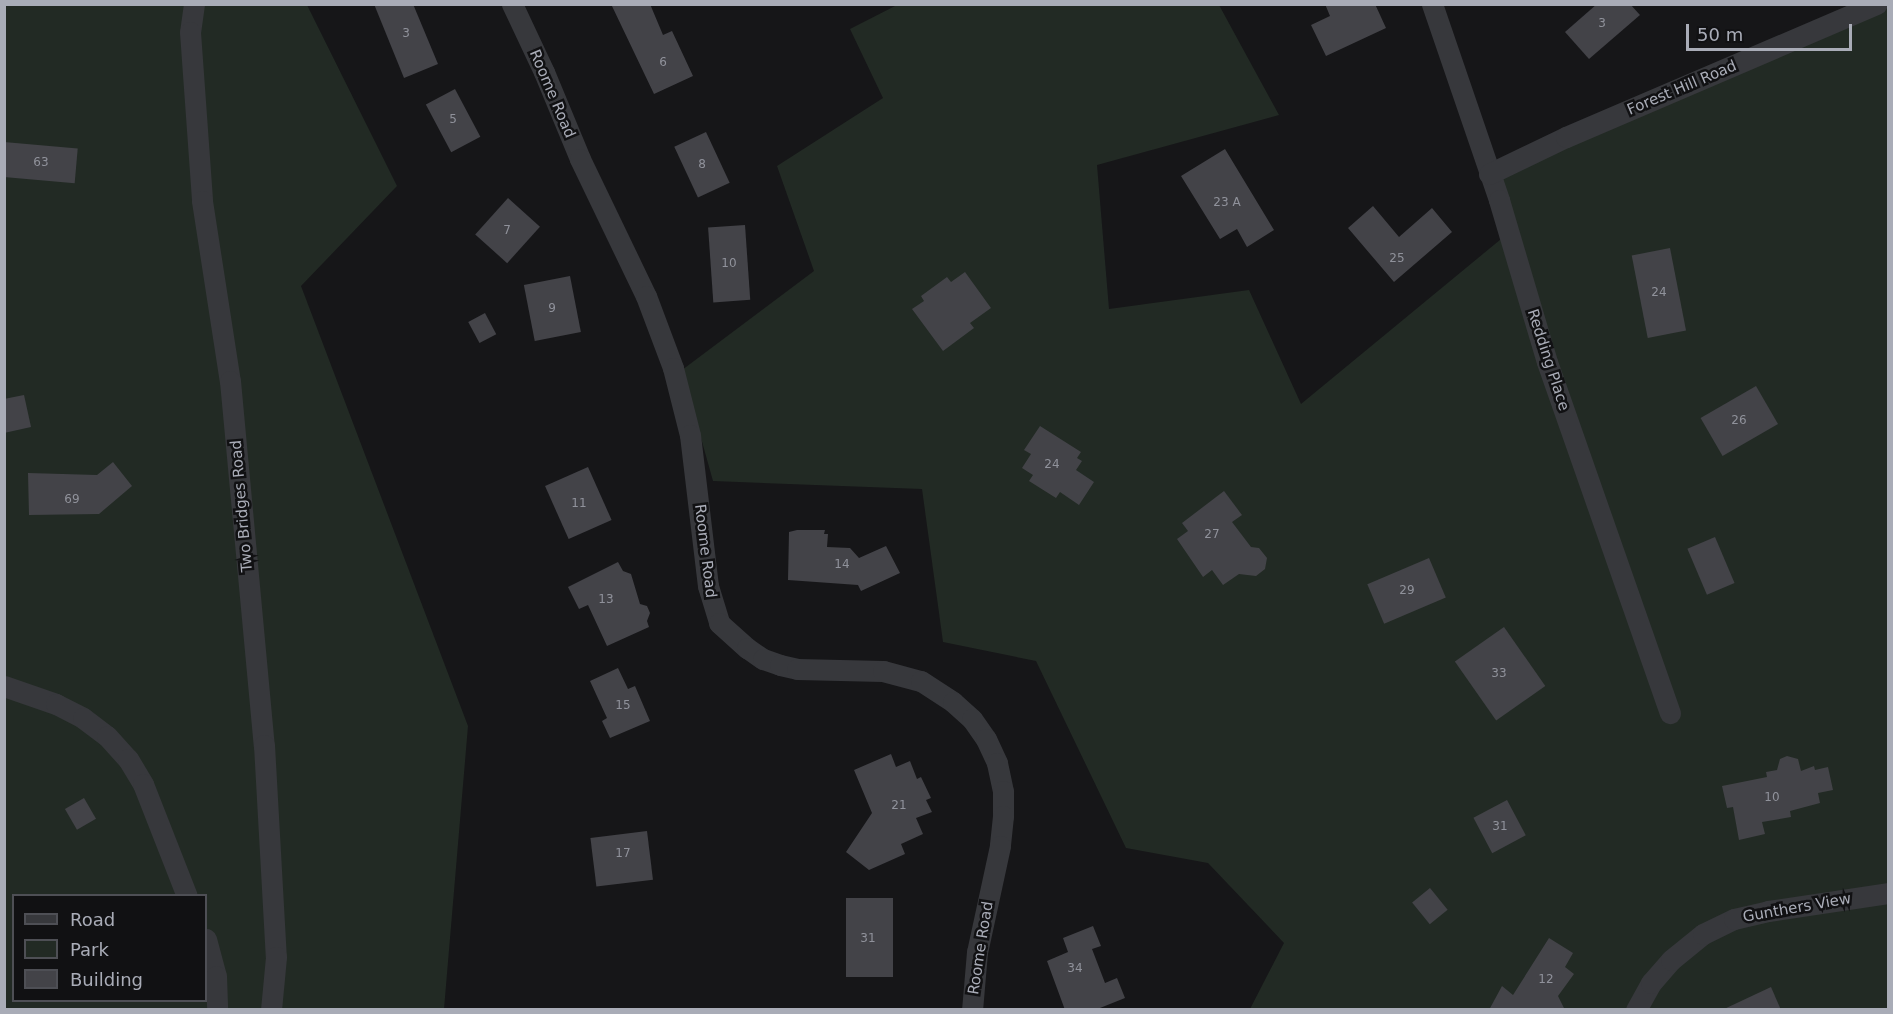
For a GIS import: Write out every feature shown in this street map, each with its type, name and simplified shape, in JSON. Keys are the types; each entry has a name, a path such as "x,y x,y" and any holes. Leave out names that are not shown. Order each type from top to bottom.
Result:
{"street":[{"name":"Two Bridges Road","path":"194,4 190,32 202,201 230,381 264,745 276,957 271,1010"},
{"name":"Roome Road","path":"512,4 544,72 580,159 646,296 673,368 690,435 708,586 719,623 747,648 763,659 780,665 797,669 883,671 921,681 953,702 972,719 986,739 997,763 1004,791 1000,846 977,952 972,1010"},
{"name":"Redding Place","path":"1432,4 1489,174 1547,362 1670,713"},
{"name":"Forest Hill Road","path":"1489,174 1566,137 1877,4"},
{"path":"4,686 56,704 83,717 107,736 128,759 144,784 186,894"},
{"name":"Gunthers View","path":"1635,1010 1652,983 1671,960 1703,934 1724,924 1768,911 1888,893"},
{"path":"207,943 216,976 218,1010"}],"green space":[{"path":"5,5 307,5 397,186 301,286 468,726 444,1009 5,1010"},
{"path":"897,5 1219,5 1279,115 1097,165 1109,309 1249,290 1301,404 1512,230 1495,170 1870,5 1888,5 1888,1009 1250,1009 1284,943 1208,863 1126,848 1036,661 943,642 922,489 713,481 682,370 814,271 777,166 883,98 850,29"}],"building":[{"path":"374,4 413,4 438,64 404,78"},
{"path":"611,4 650,4 663,35 672,31 693,76 654,94"},
{"path":"1325,4 1375,4 1386,28 1326,56 1311,25 1330,16"},
{"path":"1597,4 1630,4 1640,15 1589,59 1565,32"},
{"path":"455,89 480,137 451,152 426,104"},
{"path":"706,132 730,183 698,198 674,147"},
{"path":"4,142 78,148 75,183 4,177"},
{"path":"1225,149 1274,230 1247,247 1237,229 1220,239 1181,176"},
{"path":"508,198 540,227 507,263 475,234"},
{"path":"1373,206 1399,237 1432,208 1452,232 1394,282 1348,228"},
{"path":"745,225 750,300 713,302 708,228"},
{"path":"1670,248 1686,330 1648,338 1632,255"},
{"path":"965,272 991,308 970,323 974,328 943,351 912,309 924,301 921,296 947,277 951,282"},
{"path":"570,276 581,332 535,341 524,285"},
{"path":"485,313 496,334 479,343 468,322"},
{"path":"1756,386 1778,424 1723,456 1701,418"},
{"path":"24,395 31,427 4,433 4,399"},
{"path":"1040,426 1081,452 1077,458 1082,461 1076,470 1094,482 1079,505 1060,492 1056,498 1029,481 1033,475 1022,468 1031,454 1024,450"},
{"path":"113,462 132,486 99,514 29,515 28,473 97,475"},
{"path":"588,467 612,520 569,539 545,486"},
{"path":"1224,491 1242,515 1232,522 1251,547 1259,548 1267,558 1265,569 1256,576 1239,574 1223,585 1212,570 1203,577 1177,539 1188,531 1182,523"},
{"path":"825,530 824,534 828,534 827,547 850,548 859,558 886,546 900,573 861,591 858,585 788,580 789,532"},
{"path":"1715,537 1735,583 1707,595 1687,549"},
{"path":"1429,558 1446,598 1384,624 1367,584"},
{"path":"618,562 623,571 631,574 640,604 647,606 650,613 647,621 649,627 607,646 588,605 579,609 568,587"},
{"path":"1504,627 1545,686 1496,720 1455,661"},
{"path":"618,668 628,689 635,686 650,721 610,738 602,721 607,718 590,681"},
{"path":"891,754 896,767 910,761 917,779 921,777 931,798 926,800 932,812 916,818 923,834 901,844 905,854 869,870 846,852 872,813 854,770"},
{"path":"1787,756 1798,759 1801,771 1814,766 1815,770 1828,767 1833,790 1818,793 1820,803 1790,811 1791,817 1762,822 1765,834 1739,840 1733,807 1727,808 1722,786 1767,777 1766,772 1777,770 1780,759"},
{"path":"84,798 96,819 77,830 65,809"},
{"path":"1507,800 1526,835 1492,853 1473,818"},
{"path":"647,831 653,880 596,887 590,838"},
{"path":"1430,888 1448,910 1430,924 1412,902"},
{"path":"846,898 893,898 893,977 846,977"},
{"path":"1093,926 1101,946 1092,949 1105,983 1117,978 1125,998 1095,1010 1065,1010 1047,961 1068,952 1063,938"},
{"path":"1549,938 1573,953 1565,967 1574,974 1558,996 1565,1010 1489,1010 1502,986 1513,995"},
{"path":"1771,987 1781,1010 1722,1010"}]}
